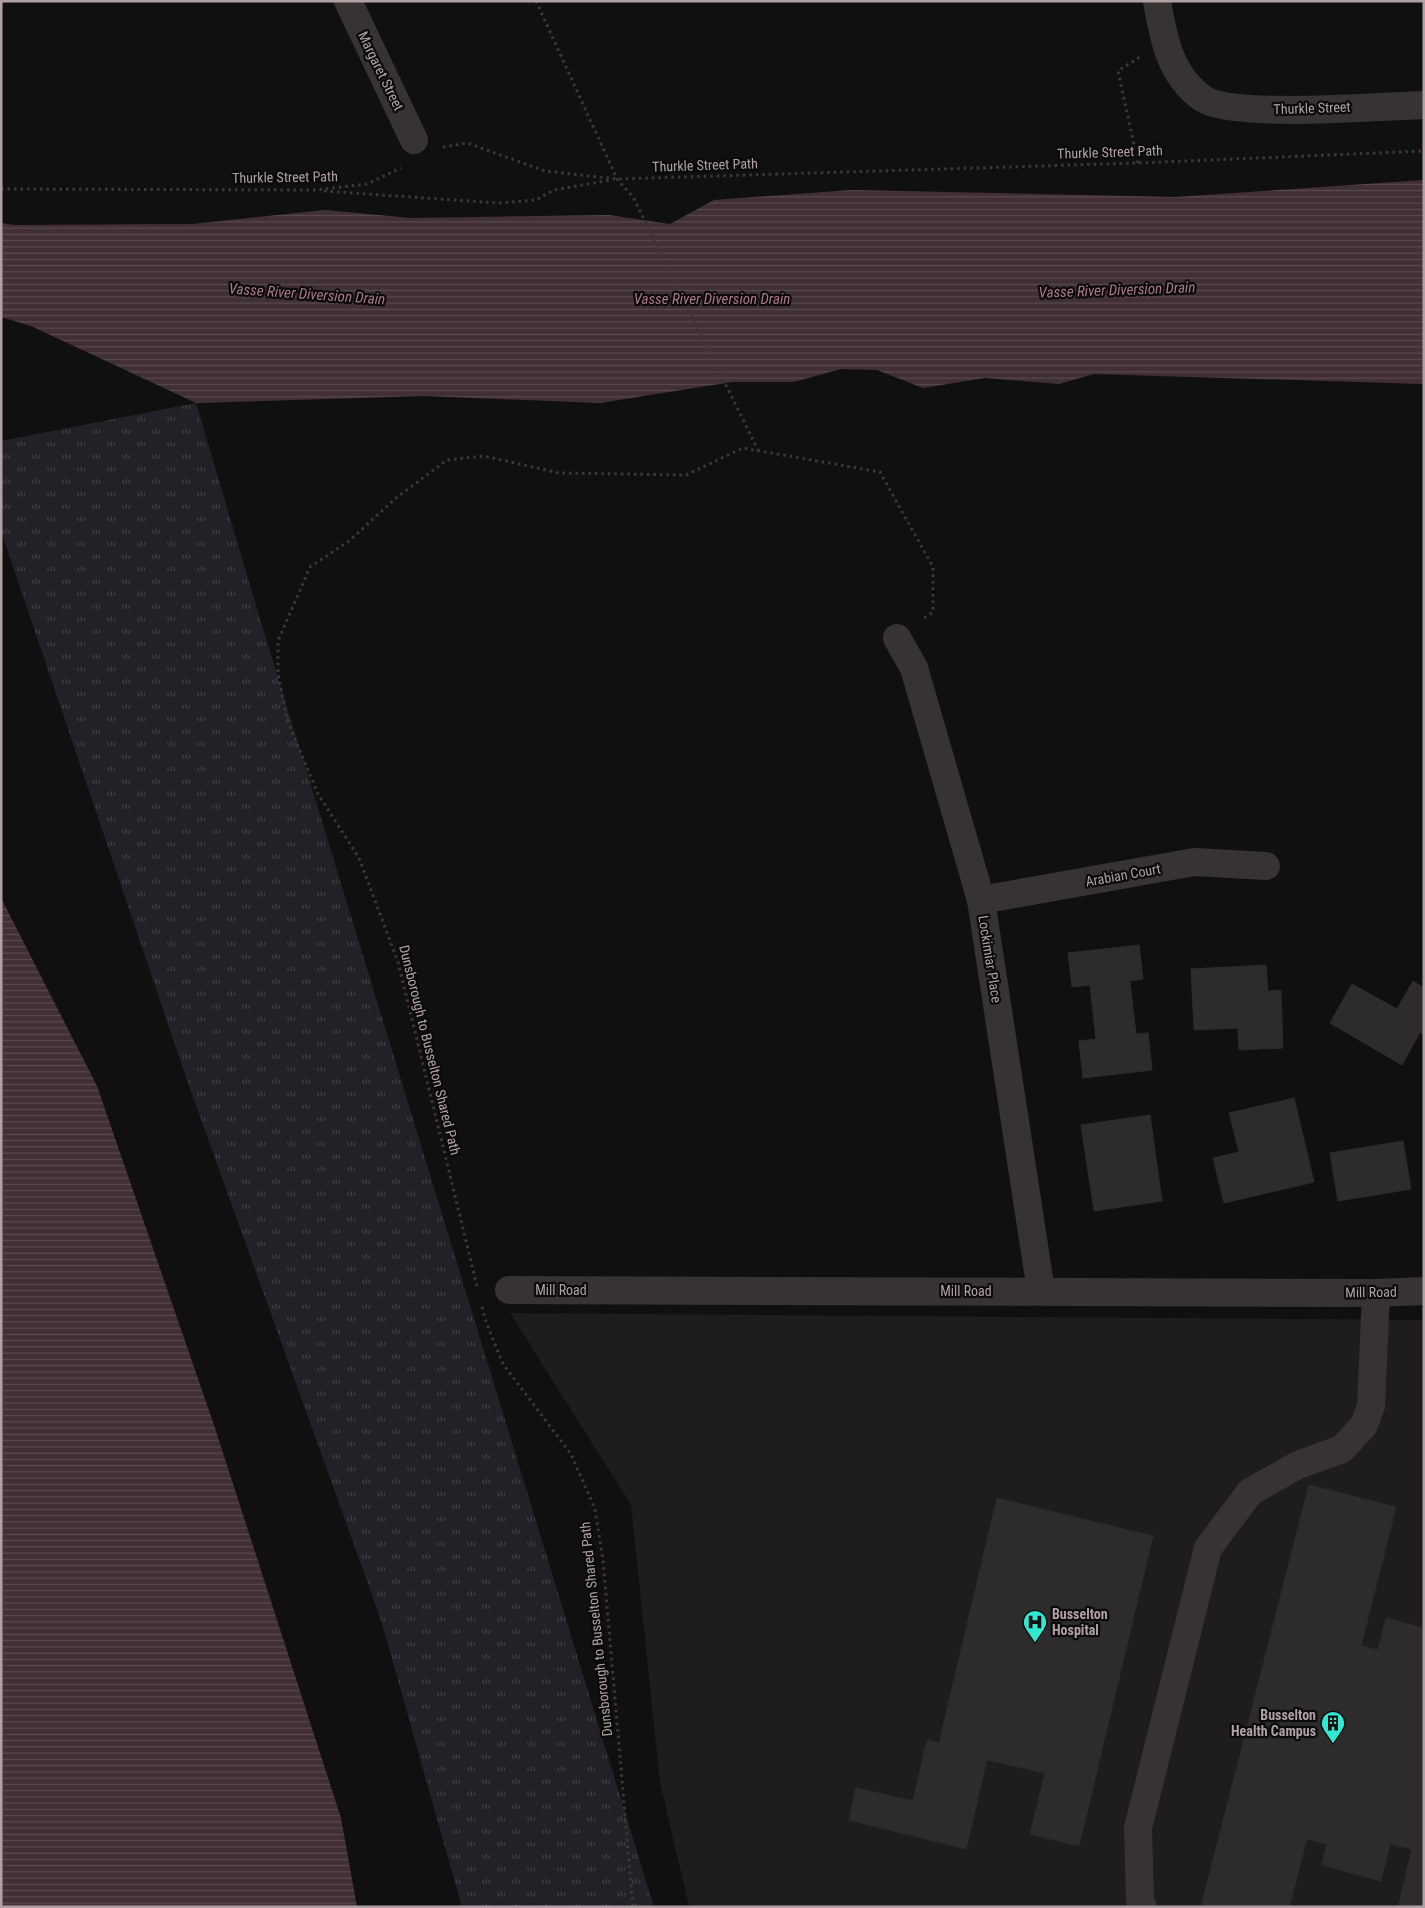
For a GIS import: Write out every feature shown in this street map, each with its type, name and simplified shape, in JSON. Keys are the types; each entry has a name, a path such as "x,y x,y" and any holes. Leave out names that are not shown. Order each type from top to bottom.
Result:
{"street":[{"name":"Margaret Street","path":"348,1 420,152"},
{"path":"1157,1 1164,42"},
{"name":"Thurkle Street","path":"1164,42 1170,58 1184,79 1202,99 1219,106 1264,110 1424,105"},
{"name":"Lockimiar Place","path":"896,638 914,668 981,900 1041,1291"},
{"name":"Arabian Court","path":"981,900 1194,862 1266,866"},
{"name":"Mill Road","path":"509,1290 1376,1293 1424,1290"},
{"path":"1143,1907 1140,1900 1138,1828 1208,1548 1250,1492 1298,1464 1342,1449 1364,1426 1371,1406 1376,1293"}],"path":[{"path":"536,1 617,179 633,196 758,450"},
{"path":"1138,163 1118,71 1164,42"},
{"name":"Thurkle Street Path","path":"1,189 316,190 367,184 420,152 467,143 545,170 617,179 1138,163 1424,151"},
{"path":"316,190 498,203 536,200 554,190 617,179"},
{"name":"Dunsborough to Busselton Shared Path","path":"478,1290 398,962 358,858 318,794 287,720 278,674 278,641 310,567 349,541 396,498 446,460 484,456 559,473 686,475 743,448 880,472 932,567 933,612 896,638"},
{"name":"Dunsborough to Busselton Shared Path","path":"480,1299 486,1322 503,1364 571,1454 595,1509 603,1560 633,1907"}],"shaded area":[{"name":"Busselton Hospital","path":"510,1313 1424,1320 1424,1907 689,1907 660,1782 631,1505"}],"green space":[{"path":"196,403 261,622 654,1907 462,1907 381,1620 188,1083 1,531 1,441"}],"water":[{"name":"Vasse River Diversion Drain","path":"1424,180 1424,384 1094,374 1059,384 985,378 923,388 877,370 841,369 794,382 732,382 600,403 423,396 196,403 31,326 1,317 1,223 15,225 192,224 325,210 410,218 609,215 670,224 714,200 851,190 1175,197"},
{"path":"1,898 97,1086 214,1425 341,1818 357,1907 1,1907"}],"building":[{"path":"1139,945 1143,979 1130,981 1136,1034 1148,1033 1152,1070 1083,1078 1079,1041 1096,1039 1090,985 1072,987 1068,953"},
{"path":"1266,965 1268,991 1281,990 1283,1048 1239,1050 1238,1028 1194,1030 1191,969"},
{"path":"1413,981 1424,988 1424,1034 1420,1032 1402,1065 1330,1023 1352,984 1397,1009"},
{"path":"1294,1098 1314,1182 1224,1203 1213,1158 1239,1152 1229,1113"},
{"path":"1150,1115 1162,1201 1094,1211 1081,1125"},
{"path":"1403,1141 1411,1189 1338,1201 1330,1153"},
{"name":"Busselton Health Campus","path":"1309,1485 1396,1507 1361,1646 1378,1650 1386,1618 1424,1628 1424,1907 1398,1907 1412,1849 1390,1844 1381,1881 1322,1865 1327,1844 1307,1839 1289,1907 1201,1907"},
{"path":"997,1498 1153,1536 1079,1846 1030,1834 1045,1773 987,1760 966,1849 849,1820 856,1788 913,1801 927,1740 939,1743"}],"place":[{"name":"Busselton Hospital","path":"1035,1643"},
{"name":"Busselton Health Campus","path":"1333,1744"}]}
